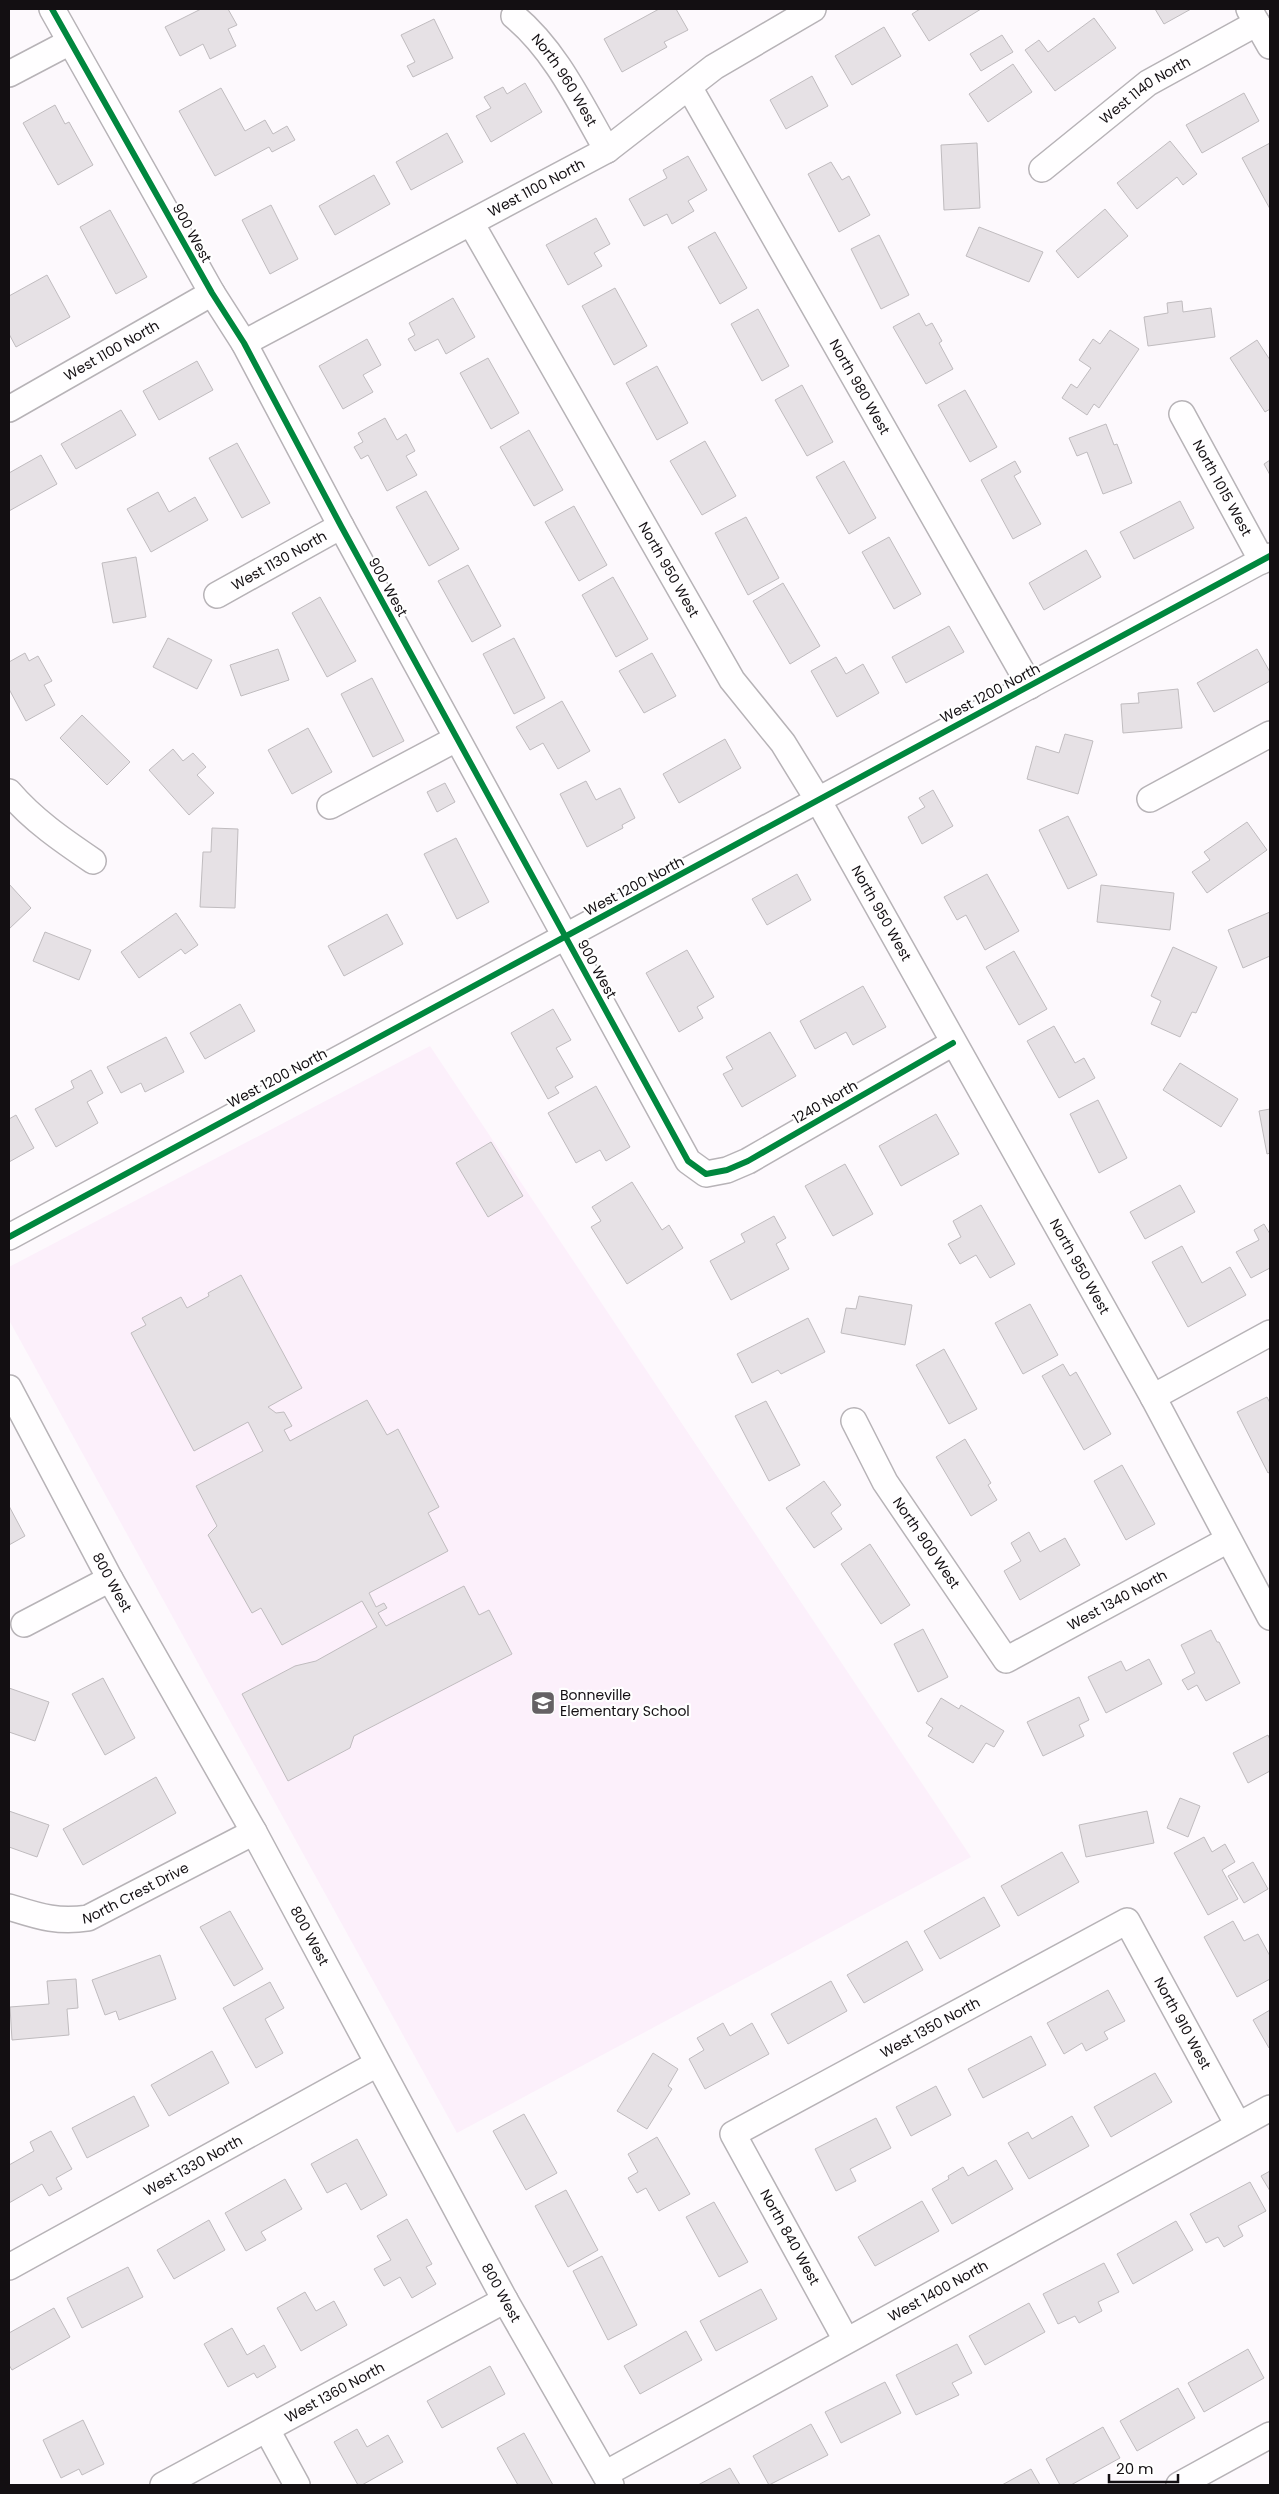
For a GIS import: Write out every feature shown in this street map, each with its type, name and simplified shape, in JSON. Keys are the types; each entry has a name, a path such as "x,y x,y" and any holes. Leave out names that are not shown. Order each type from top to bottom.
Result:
{"street":[{"name":"900 West","path":"52,9 212,293 244,343 456,739 688,1161 706,1174"},
{"name":"West 1100 North","path":"244,343 607,150 714,67 813,9"},
{"name":"North 960 West","path":"514,16 534,32 552,56 607,150"},
{"path":"1253,16 1270,46"},
{"name":"West 1140 North","path":"1042,169 1148,83 1253,16"},
{"path":"9,74 70,42"},
{"name":"North 980 West","path":"689,87 1030,686"},
{"name":"North 950 West","path":"471,223 732,680 783,743 818,800 1153,1397 1270,1617"},
{"name":"West 1100 North","path":"9,409 212,293"},
{"name":"North 1015 West","path":"1182,414 1266,558"},
{"name":"West 1130 North","path":"217,594 341,526"},
{"name":"West 1200 North","path":"9,1237 1266,558"},
{"path":"1150,799 1270,734"},
{"path":"330,806 456,739"},
{"path":"9,792 47,830 93,861"},
{"name":"1240 North","path":"706,1174 727,1170 748,1161 953,1043"},
{"path":"1153,1397 1270,1333"},
{"name":"800 West","path":"9,1388 110,1579 254,1832 505,2300 608,2480"},
{"name":"North 900 West","path":"854,1421 886,1482 1006,1660"},
{"name":"West 1340 North","path":"1006,1660 1228,1540"},
{"path":"24,1624 110,1579"},
{"name":"North Crest Drive","path":"9,1907 49,1920 68,1921 88,1918 254,1832"},
{"name":"North 910 West","path":"1127,1921 1238,2125"},
{"name":"West 1350 North","path":"733,2134 1127,1921"},
{"name":"West 1330 North","path":"9,2267 377,2064"},
{"name":"West 1400 North","path":"608,2480 846,2340 1270,2108"},
{"name":"North 840 West","path":"733,2134 846,2340"},
{"name":"West 1360 North","path":"163,2485 505,2300"},
{"path":"267,2430 297,2485"},
{"path":"1179,2485 1270,2436"}],"shaded area":[{"name":"Bonneville Elementary School","path":"430,1046 971,1857 457,2133 9,1320 9,1267"}],"building":[{"path":"201,9 228,9 237,25 228,29 236,46 210,59 203,44 180,56 165,27"},
{"path":"659,9 676,9 688,30 664,42 667,47 622,72 604,39"},
{"path":"920,9 981,9 929,41 912,14"},
{"path":"1155,9 1191,9 1164,24"},
{"path":"1094,18 1116,48 1055,91 1025,50 1039,40 1048,52"},
{"path":"434,19 453,58 413,77 407,66 415,62 401,35"},
{"path":"884,27 901,56 852,85 835,56"},
{"path":"1002,35 1013,52 981,71 970,54"},
{"path":"1013,64 1032,92 988,122 969,94"},
{"path":"812,76 828,106 786,129 770,100"},
{"path":"525,83 542,112 491,142 476,116 491,108 484,97 503,87 507,94"},
{"path":"221,88 245,131 265,120 273,134 287,126 295,140 272,152 269,147 215,176 179,111"},
{"path":"1244,93 1259,121 1202,153 1186,125"},
{"path":"55,105 65,124 69,122 93,165 58,185 23,123"},
{"path":"447,133 463,162 411,190 396,162"},
{"path":"1170,141 1197,174 1183,185 1177,177 1137,209 1117,183"},
{"path":"977,143 980,208 944,210 941,145"},
{"path":"1270,143 1270,209 1242,158"},
{"path":"688,156 707,190 688,201 694,211 672,224 667,214 644,226 629,199 667,178 663,170"},
{"path":"831,162 842,180 849,176 870,215 839,232 808,174"},
{"path":"374,175 390,204 335,235 319,206"},
{"path":"271,205 298,259 270,274 242,220"},
{"path":"1105,209 1128,236 1078,278 1056,251"},
{"path":"110,210 147,277 116,294 80,227"},
{"path":"596,218 610,244 594,253 602,266 568,285 546,245"},
{"path":"979,227 1043,252 1029,282 966,256"},
{"path":"715,232 747,288 720,304 688,247"},
{"path":"879,235 909,295 881,309 851,249"},
{"path":"47,275 70,317 16,347 9,334 9,296"},
{"path":"615,288 647,346 614,365 582,306"},
{"path":"453,298 475,337 446,354 438,339 415,351 408,339 415,335 409,323"},
{"path":"1182,301 1183,312 1211,308 1215,337 1148,346 1144,317 1168,313 1167,303"},
{"path":"758,309 789,366 762,381 731,324"},
{"path":"919,313 926,326 932,323 942,341 939,343 953,369 926,384 893,327"},
{"path":"1110,330 1139,349 1099,408 1094,404 1087,415 1062,398 1071,384 1077,388 1091,368 1079,360 1093,339 1100,344"},
{"path":"367,339 381,365 363,375 373,392 343,409 319,366"},
{"path":"1257,340 1270,360 1270,409 1265,412 1230,358"},
{"path":"488,358 519,413 491,429 460,373"},
{"path":"197,361 213,390 159,420 143,391"},
{"path":"657,366 688,423 657,440 626,383"},
{"path":"802,385 833,442 807,456 775,400"},
{"path":"965,390 997,447 970,462 938,405"},
{"path":"121,410 136,435 76,469 61,444"},
{"path":"385,418 397,440 406,434 415,451 406,456 417,475 387,491 368,455 361,459 354,447 363,442 358,433"},
{"path":"1106,424 1114,445 1117,444 1132,483 1103,494 1087,452 1077,456 1069,438"},
{"path":"529,430 563,490 534,506 500,447"},
{"path":"705,441 736,496 702,515 670,461"},
{"path":"237,443 270,503 242,518 209,458"},
{"path":"41,455 57,484 9,511 9,473"},
{"path":"1270,460 1270,475 1264,464"},
{"path":"844,461 876,518 849,534 816,477"},
{"path":"1015,461 1021,472 1014,476 1041,524 1013,539 981,480"},
{"path":"426,491 459,549 429,566 396,507"},
{"path":"158,492 169,512 195,497 208,520 151,552 127,509"},
{"path":"1180,501 1194,528 1134,559 1120,532"},
{"path":"574,506 607,565 579,581 545,522"},
{"path":"746,517 779,578 748,595 715,533"},
{"path":"889,537 921,594 894,609 862,552"},
{"path":"1086,550 1101,577 1044,610 1029,583"},
{"path":"136,557 146,617 113,623 102,563"},
{"path":"468,565 501,626 472,642 438,581"},
{"path":"613,577 648,639 616,657 582,595"},
{"path":"783,583 820,646 790,664 753,601"},
{"path":"320,597 356,661 327,677 292,613"},
{"path":"949,626 964,652 906,683 892,657"},
{"path":"168,638 212,660 197,689 153,667"},
{"path":"514,638 545,698 514,714 483,654"},
{"path":"278,649 289,680 241,696 230,665"},
{"path":"1257,649 1270,672 1270,681 1214,712 1197,683"},
{"path":"25,653 29,661 38,656 52,681 44,685 55,705 26,721 9,689 9,662"},
{"path":"652,653 676,696 644,713 619,671"},
{"path":"836,657 846,674 863,664 879,693 837,717 811,671"},
{"path":"372,678 404,741 373,757 341,694"},
{"path":"1178,689 1182,728 1123,733 1121,704 1139,703 1138,693"},
{"path":"562,701 590,751 558,769 543,743 530,750 516,727"},
{"path":"82,715 130,762 107,785 60,738"},
{"path":"308,728 332,772 292,794 268,750"},
{"path":"1065,734 1093,741 1078,794 1027,779 1036,746 1059,753"},
{"path":"725,739 741,768 679,803 663,774"},
{"path":"173,749 183,761 193,753 206,767 197,775 214,793 189,815 149,770"},
{"path":"586,781 596,800 620,788 635,818 622,825 623,828 587,847 560,794"},
{"path":"445,783 455,802 437,812 427,792"},
{"path":"933,790 953,826 922,844 908,817 925,807 919,798"},
{"path":"1068,816 1097,875 1068,889 1039,830"},
{"path":"1247,822 1267,850 1207,893 1192,872 1210,860 1204,852"},
{"path":"212,828 238,829 235,908 200,907 203,852 211,852"},
{"path":"456,838 489,902 457,919 424,854"},
{"path":"797,874 811,900 767,925 752,899"},
{"path":"987,874 1019,931 985,950 966,915 957,920 944,897"},
{"path":"9,884 31,908 9,929"},
{"path":"1101,885 1174,893 1170,930 1097,922"},
{"path":"1270,912 1270,956 1243,968 1228,930"},
{"path":"176,913 198,945 185,954 181,949 139,978 121,952"},
{"path":"387,914 403,944 344,976 328,946"},
{"path":"45,932 91,950 79,980 33,961"},
{"path":"1173,947 1217,967 1196,1013 1192,1012 1180,1037 1151,1024 1161,1001 1151,996"},
{"path":"687,950 714,997 697,1007 703,1018 679,1032 646,973"},
{"path":"1014,951 1047,1009 1019,1025 986,967"},
{"path":"863,986 886,1027 853,1045 846,1032 815,1049 800,1021"},
{"path":"240,1004 255,1031 205,1059 190,1033"},
{"path":"553,1009 571,1040 556,1048 573,1077 555,1087 559,1093 548,1099 511,1033"},
{"path":"1054,1026 1075,1063 1084,1058 1095,1078 1059,1098 1027,1041"},
{"path":"770,1032 796,1076 742,1107 723,1074 733,1069 726,1057"},
{"path":"166,1037 184,1072 145,1092 141,1083 121,1093 107,1067"},
{"path":"1180,1063 1238,1099 1221,1127 1163,1090"},
{"path":"91,1070 103,1093 87,1102 98,1123 56,1147 35,1109 74,1088 71,1081"},
{"path":"596,1086 630,1147 606,1161 600,1150 576,1163 548,1113"},
{"path":"1098,1100 1127,1158 1099,1173 1070,1114"},
{"path":"1270,1109 1270,1153 1267,1154 1259,1111"},
{"path":"936,1114 959,1154 901,1186 879,1146"},
{"path":"16,1115 34,1148 9,1162 9,1119"},
{"path":"491,1142 523,1196 488,1217 456,1163"},
{"path":"845,1164 873,1214 833,1236 805,1186"},
{"path":"632,1182 662,1230 669,1225 683,1248 627,1284 591,1227 601,1221 592,1207"},
{"path":"1180,1185 1195,1212 1145,1239 1130,1212"},
{"path":"981,1205 1015,1264 990,1278 976,1255 960,1264 948,1244 961,1237 953,1221"},
{"path":"774,1216 786,1238 776,1244 789,1269 731,1300 710,1261 745,1242 741,1234"},
{"path":"1264,1224 1270,1234 1270,1268 1251,1278 1236,1252 1259,1240 1254,1230"},
{"path":"1182,1246 1202,1283 1230,1267 1246,1295 1188,1327 1152,1262"},
{"path":"241,1275 302,1388 268,1407 276,1413 284,1412 292,1426 284,1430 290,1441 367,1400 387,1435 398,1429 439,1507 428,1513 448,1551 369,1593 376,1607 384,1603 387,1608 378,1613 386,1626 464,1586 479,1615 489,1610 512,1654 354,1736 350,1748 288,1781 242,1694 295,1666 316,1661 377,1627 362,1601 282,1645 261,1608 252,1613 208,1535 217,1526 196,1486 263,1451 248,1422 194,1451 131,1333 146,1325 142,1318 181,1297 187,1308 209,1296 208,1293"},
{"path":"859,1296 912,1305 905,1345 841,1333 846,1308 856,1309"},
{"path":"1030,1304 1058,1355 1023,1374 995,1323"},
{"path":"808,1318 825,1352 781,1374 778,1370 752,1383 737,1354"},
{"path":"944,1349 977,1409 949,1424 916,1365"},
{"path":"1063,1364 1070,1376 1076,1372 1111,1434 1084,1450 1042,1376"},
{"path":"1267,1397 1270,1403 1270,1472 1268,1473 1237,1412"},
{"path":"766,1401 800,1465 769,1481 735,1416"},
{"path":"965,1439 991,1483 988,1485 997,1500 971,1516 936,1457"},
{"path":"1122,1465 1155,1524 1126,1540 1094,1481"},
{"path":"824,1481 841,1505 831,1513 842,1529 814,1548 786,1508"},
{"path":"9,1506 25,1536 9,1545"},
{"path":"1029,1532 1040,1552 1065,1538 1080,1565 1020,1600 1004,1571 1021,1561 1011,1543"},
{"path":"870,1544 910,1605 881,1624 841,1564"},
{"path":"923,1629 948,1677 918,1692 894,1644"},
{"path":"1211,1630 1240,1683 1206,1701 1197,1685 1188,1690 1182,1680 1195,1673 1181,1645"},
{"path":"1149,1659 1162,1684 1106,1713 1088,1677 1121,1661 1126,1671"},
{"path":"103,1678 135,1738 105,1755 72,1694"},
{"path":"9,1688 49,1702 35,1741 9,1732"},
{"path":"1079,1697 1089,1720 1079,1725 1084,1736 1043,1756 1027,1722"},
{"path":"941,1698 959,1709 961,1705 1004,1731 994,1747 986,1743 973,1763 928,1736 933,1728 926,1723"},
{"path":"1268,1735 1270,1740 1270,1771 1248,1783 1233,1753"},
{"path":"156,1777 176,1813 83,1865 63,1829"},
{"path":"1180,1798 1200,1806 1188,1837 1167,1828"},
{"path":"9,1811 49,1825 37,1857 9,1847"},
{"path":"1147,1811 1154,1843 1086,1857 1079,1825"},
{"path":"1204,1837 1212,1852 1225,1844 1235,1862 1222,1870 1238,1899 1208,1915 1174,1853"},
{"path":"1062,1852 1079,1882 1018,1916 1001,1886"},
{"path":"1253,1862 1268,1889 1244,1903 1228,1876"},
{"path":"984,1897 1000,1926 940,1959 924,1931"},
{"path":"230,1911 263,1969 234,1986 200,1927"},
{"path":"1233,1921 1244,1941 1258,1934 1270,1956 1270,1979 1237,1997 1204,1937"},
{"path":"907,1941 923,1970 864,2003 847,1975"},
{"path":"160,1955 176,1999 119,2020 116,2011 105,2015 92,1980"},
{"path":"76,1979 78,2008 67,2009 69,2035 12,2040 10,2007 49,2004 47,1981"},
{"path":"831,1981 847,2011 788,2044 771,2014"},
{"path":"270,1982 284,2008 265,2019 283,2053 256,2068 223,2008"},
{"path":"1108,1990 1125,2021 1104,2032 1108,2039 1086,2051 1082,2043 1064,2054 1047,2023"},
{"path":"1270,2010 1270,2047 1269,2048 1253,2020"},
{"path":"723,2023 730,2036 752,2023 769,2054 705,2089 689,2059 704,2050 697,2038"},
{"path":"1031,2036 1046,2065 983,2098 968,2069"},
{"path":"212,2051 229,2083 169,2116 151,2085"},
{"path":"653,2053 678,2069 668,2086 672,2089 647,2129 617,2111"},
{"path":"1155,2073 1172,2102 1111,2137 1094,2107"},
{"path":"936,2086 951,2115 911,2136 896,2107"},
{"path":"134,2096 149,2126 87,2158 72,2128"},
{"path":"524,2114 557,2173 526,2190 493,2131"},
{"path":"1072,2116 1089,2146 1029,2179 1008,2143 1028,2132 1032,2139"},
{"path":"876,2118 891,2148 850,2169 856,2181 836,2191 815,2149"},
{"path":"51,2131 72,2169 56,2178 62,2189 49,2196 42,2184 9,2203 9,2165 34,2151 30,2142"},
{"path":"657,2137 690,2194 659,2211 646,2188 637,2193 628,2178 638,2172 628,2154"},
{"path":"357,2139 387,2195 361,2210 346,2183 327,2193 311,2164"},
{"path":"996,2160 1013,2189 952,2224 932,2189 949,2179 948,2176 963,2167 968,2176"},
{"path":"1270,2171 1270,2191 1261,2176"},
{"path":"285,2179 302,2209 261,2232 266,2240 246,2251 225,2213"},
{"path":"1250,2182 1266,2211 1238,2226 1243,2236 1224,2247 1218,2237 1206,2243 1190,2214"},
{"path":"566,2190 598,2250 568,2267 535,2206"},
{"path":"922,2201 939,2231 875,2266 858,2237"},
{"path":"714,2202 748,2262 719,2277 686,2217"},
{"path":"407,2219 432,2264 426,2267 436,2284 412,2298 400,2277 384,2286 374,2269 391,2260 377,2236"},
{"path":"209,2220 225,2250 174,2279 157,2250"},
{"path":"1176,2221 1193,2250 1133,2284 1117,2254"},
{"path":"602,2256 637,2325 608,2340 573,2271"},
{"path":"1104,2263 1119,2292 1098,2302 1102,2311 1079,2323 1075,2316 1058,2324 1043,2294"},
{"path":"128,2267 143,2297 82,2328 67,2298"},
{"path":"761,2289 777,2319 716,2351 700,2321"},
{"path":"305,2292 316,2311 334,2301 347,2325 301,2351 277,2308"},
{"path":"1029,2303 1045,2332 985,2365 969,2336"},
{"path":"54,2308 70,2337 12,2370 9,2365 9,2333"},
{"path":"232,2328 247,2355 264,2345 276,2367 257,2378 254,2373 228,2387 204,2344"},
{"path":"686,2331 702,2360 640,2394 624,2366"},
{"path":"957,2344 972,2373 952,2383 959,2395 916,2415 896,2375"},
{"path":"1248,2349 1264,2378 1204,2412 1188,2383"},
{"path":"490,2366 505,2394 442,2428 427,2401"},
{"path":"885,2382 901,2413 841,2443 825,2412"},
{"path":"1178,2388 1195,2418 1137,2451 1120,2421"},
{"path":"83,2420 104,2464 82,2475 79,2469 61,2478 43,2440"},
{"path":"811,2424 828,2455 769,2485 753,2456"},
{"path":"1103,2427 1120,2458 1071,2485 1060,2485 1046,2459"},
{"path":"357,2429 367,2447 388,2435 403,2462 362,2485 358,2485 334,2442"},
{"path":"524,2433 553,2485 518,2485 497,2448"},
{"path":"730,2468 740,2485 698,2485"},
{"path":"1031,2469 1040,2485 1002,2485"}],"cycle path":[{"path":"52,9 212,293 244,343 341,526 688,1161 706,1174 727,1170 748,1161 953,1043"},
{"path":"9,1237 1270,556"}],"place":[{"name":"Bonneville Elementary School","path":"543,1703"}]}
